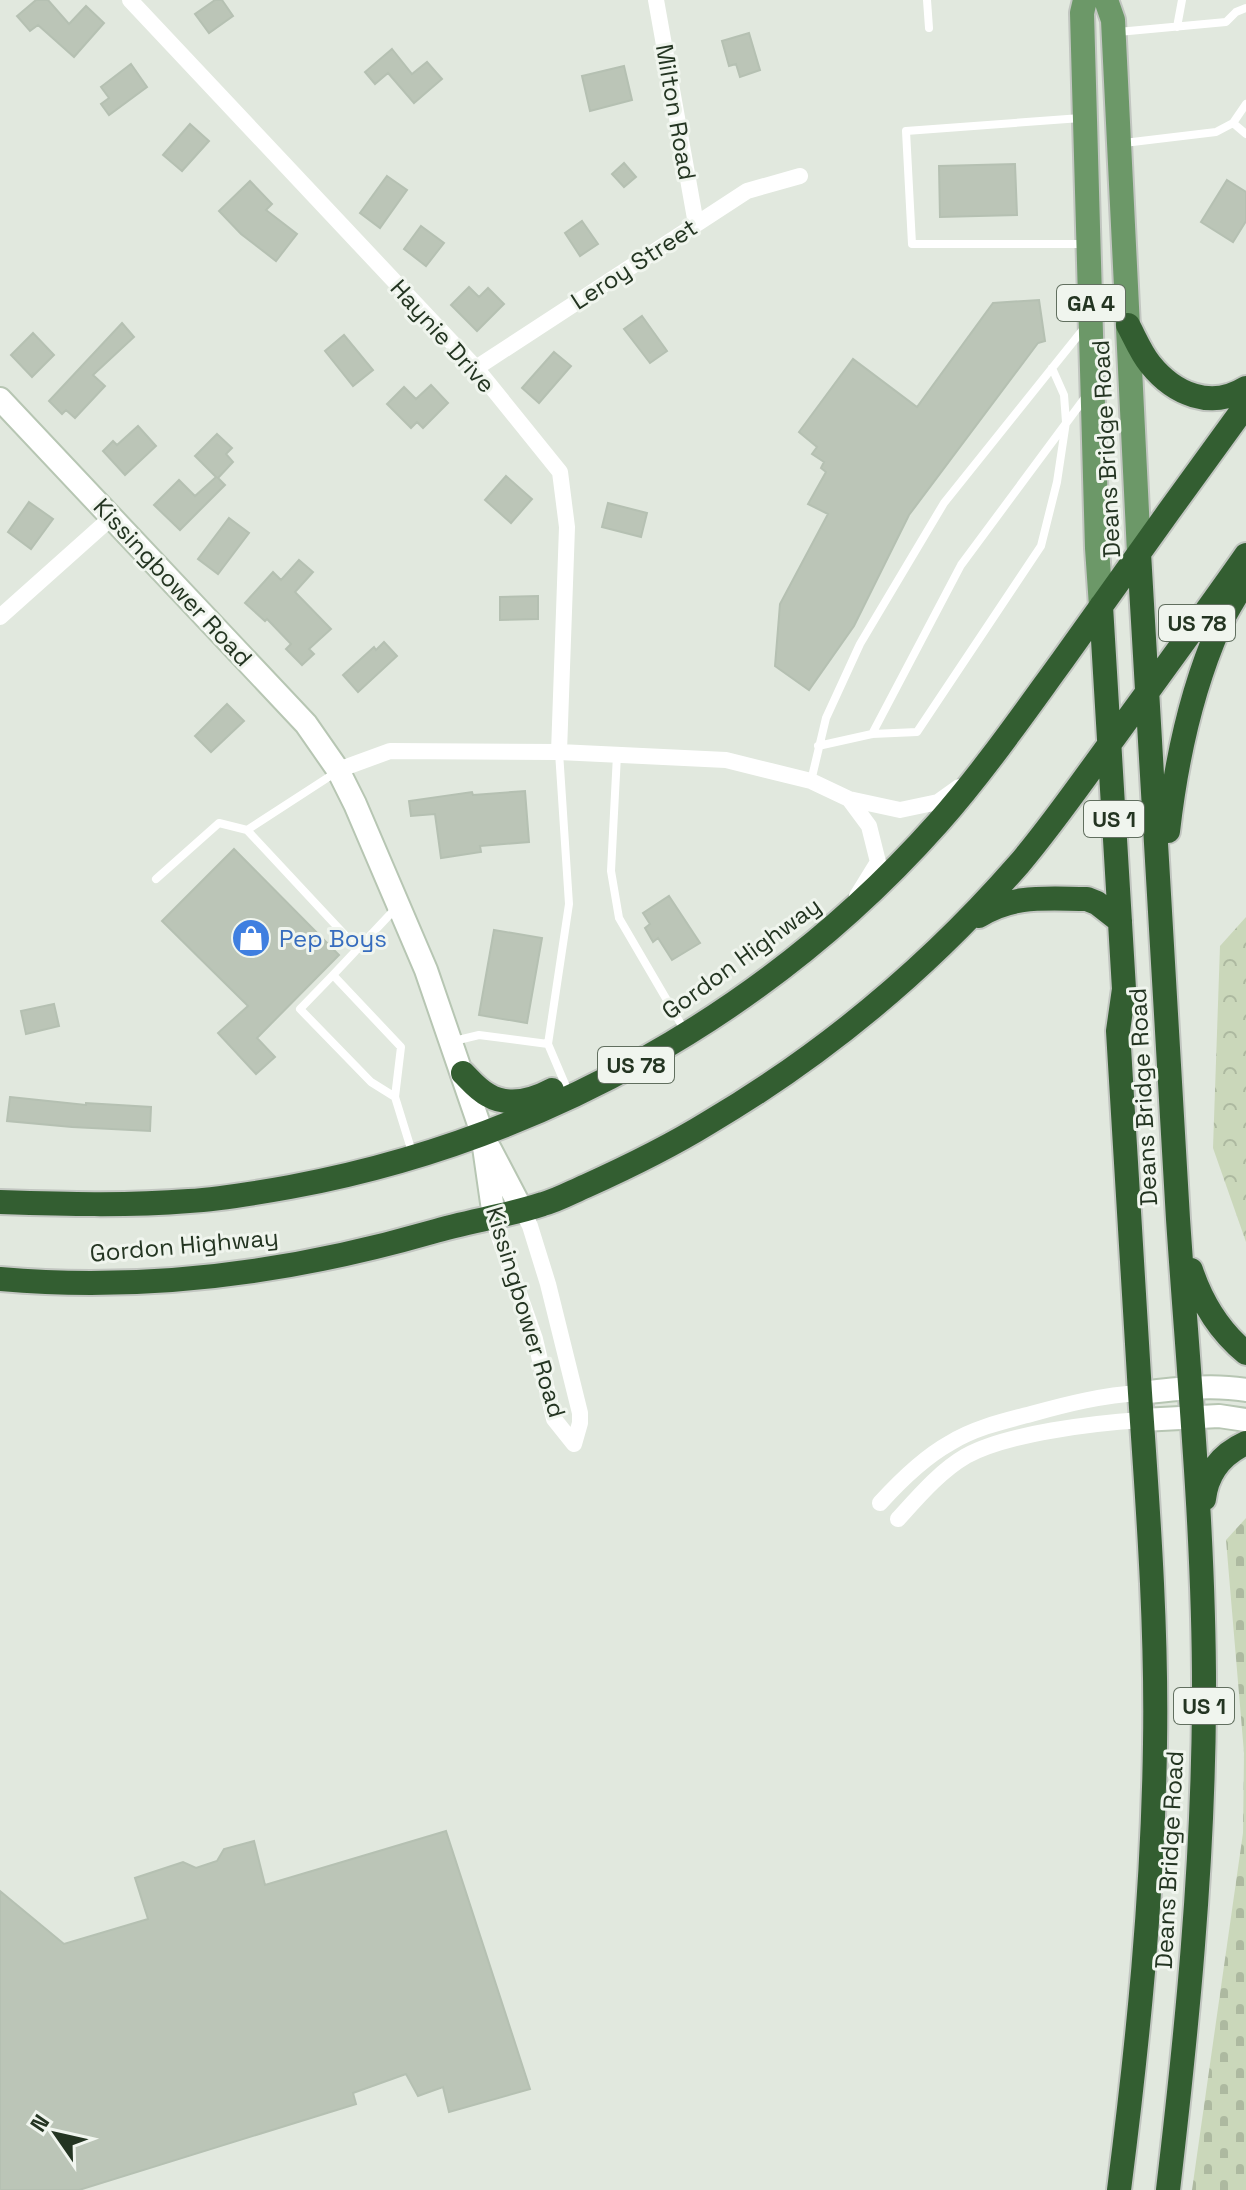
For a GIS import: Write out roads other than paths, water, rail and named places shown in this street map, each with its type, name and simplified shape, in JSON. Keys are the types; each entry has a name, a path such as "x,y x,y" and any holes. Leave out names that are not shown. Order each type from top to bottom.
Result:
{"highway":[{"path":"1128,325 1148,362 1175,389 1202,399 1234,396 1246,388"},
{"name":"Gordon Highway","path":"0,1202 93,1206 191,1201 322,1181 413,1157 572,1097 687,1035 784,967 845,916 916,847 980,772 1246,405"},
{"name":"Deans Bridge Road","path":"1139,553 1191,1388 1204,1705 1200,1843 1186,2043 1168,2190"},
{"name":"Gordon Highway","path":"0,1279 113,1282 213,1276 276,1268 355,1252 546,1204 668,1147 723,1115 803,1061 874,1006 954,933 1021,861 1063,809 1246,555"},
{"name":"US 1","path":"1160,901 1172,795 1187,724 1220,626 1246,579"},
{"name":"Deans Bridge Road","path":"1101,606 1124,989 1118,1031 1152,1574 1155,1743 1147,1941 1119,2190"},
{"path":"954,933 992,907 1014,900 1087,899 1120,921"},
{"path":"463,1073 485,1094 497,1099 536,1098 599,1069 687,1035"},
{"path":"1179,1229 1203,1300 1225,1334 1246,1353"},
{"path":"1199,1541 1205,1487 1210,1474 1226,1455 1246,1443"}],"main road":[{"name":"Deans Bridge Road","path":"1085,0 1082,13 1101,606"},
{"name":"Deans Bridge Road","path":"1106,0 1113,20 1139,553"}],"street":[{"name":"Haynie Drive","path":"130,0 476,368 560,472 567,527 559,752"},
{"name":"Milton Road","path":"656,0 696,224"},
{"name":"Leroy Street","path":"476,368 747,191 800,176"},
{"name":"Kissingbower Road","path":"0,399 306,724 338,770 426,970 463,1073 482,1133 496,1228 535,1339 554,1419 574,1444 580,1413 548,1284 530,1226 482,1133"},
{"path":"0,617 112,517"},
{"path":"338,770 390,751 559,752 726,760 811,781 849,799 900,810 938,802 980,772"},
{"path":"845,916 878,862 869,826 849,799"},
{"path":"880,1503 927,1459 950,1442 976,1431 1070,1404 1119,1394 1191,1388 1246,1390"},
{"path":"898,1519 945,1472 966,1456 992,1446 1107,1423 1219,1416 1246,1420"}],"lane":[{"path":"927,0 929,28"},
{"path":"1177,27 1182,0"},
{"path":"1113,32 1226,22 1244,5"},
{"path":"1119,144 1216,132 1233,123 1246,104"},
{"path":"1086,118 906,131 912,244 1090,244"},
{"path":"1233,123 1246,134"},
{"path":"811,781 826,718 860,644 944,503 1091,319"},
{"path":"818,746 872,734 917,732 1041,546 1057,482 1066,422 1064,395 1052,368"},
{"path":"872,734 961,565 1093,388"},
{"path":"559,752 569,904 548,1044 565,1084"},
{"path":"617,755 611,871 619,918 687,1035"},
{"path":"247,830 338,770"},
{"path":"156,879 219,823 247,830 358,949"},
{"path":"395,1097 371,1082 300,1009 399,905"},
{"path":"333,975 401,1047 395,1097 413,1157"},
{"path":"452,1042 479,1035 548,1044"}],"place":[{"name":"Pep Boys","path":"251,938"}]}
